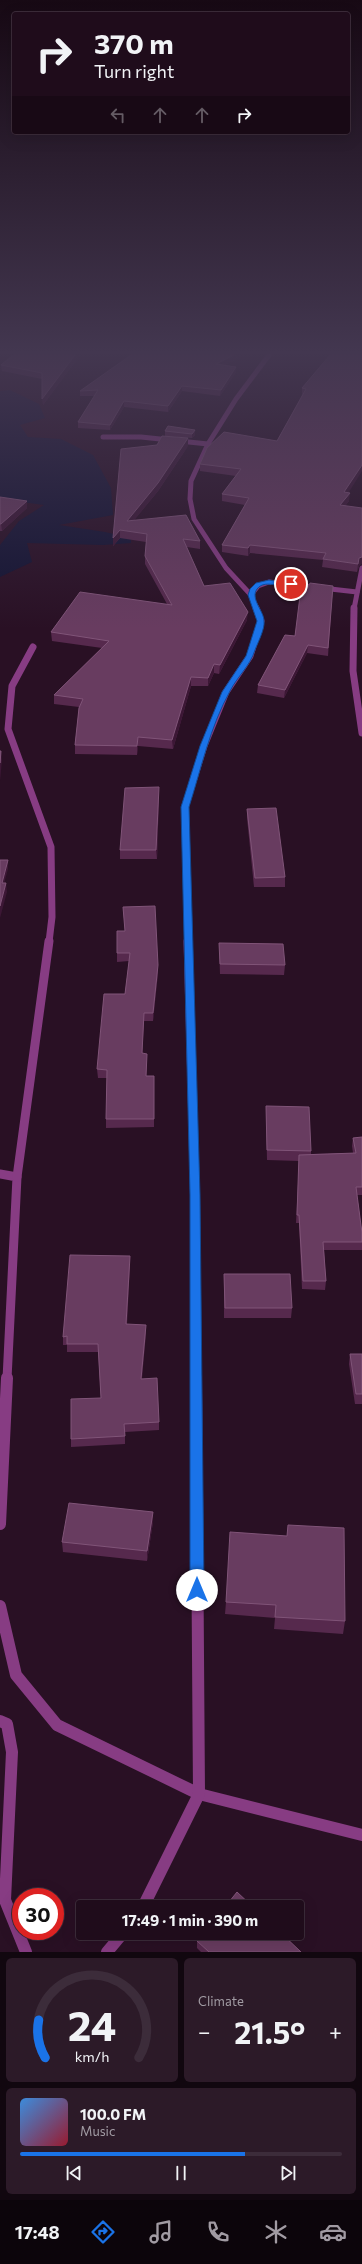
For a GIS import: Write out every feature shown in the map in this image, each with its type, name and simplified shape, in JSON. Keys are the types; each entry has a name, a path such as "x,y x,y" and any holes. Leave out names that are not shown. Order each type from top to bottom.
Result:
{"street":[{"path":"146,1900 199,1794 195,1195 185,807 204,746 226,692 250,656 261,621 251,595 226,568 194,519 190,499 191,481 207,446"},
{"path":"362,568 350,640 357,708 362,733"},
{"path":"251,595 253,589 258,584 269,582 357,592"},
{"path":"0,1524 17,1177 52,917 51,847 8,729 12,686 32,647"},
{"path":"0,1174 17,1177"},
{"path":"0,1606 16,1675 57,1725 199,1794 362,1835"},
{"path":"0,1721 7,1724 12,1752 5,1900 26,1952"},
{"path":"107,1952 117,1940"}],"shaded area":[{"path":"0,446 75,446 93,455 111,488 113,515 59,525 105,532 131,538 131,543 103,545 27,543 32,562 0,577 0,545 19,521 44,505 0,499"}],"building":[{"path":"147,446 183,446 158,483 127,521 186,515 200,541 183,539 204,586 230,583 248,612 220,665 214,664 208,678 191,677 172,740 138,737 137,746 75,745 79,708 83,699 54,695 109,641 51,632 80,592 172,605 145,556 147,534 120,530 113,538 121,449"},
{"path":"209,446 362,446 362,465 344,492 350,493 340,505 362,508 362,557 359,558 358,564 323,559 326,553 250,545 248,548 222,545 249,498 222,494 241,469 200,464"},
{"path":"0,497 27,501 0,524"},
{"path":"310,583 333,586 328,648 308,645 285,690 258,685 285,635 295,636 300,596 304,596"},
{"path":"159,787 156,850 120,850 125,788"},
{"path":"276,808 285,877 255,878 247,809"},
{"path":"0,860 8,860 2,883 6,883 0,906"},
{"path":"155,906 158,965 153,1013 144,1013 142,1053 147,1054 146,1076 154,1076 154,1119 106,1119 107,1070 97,1069 104,994 125,994 130,953 117,953 117,931 125,931 123,907"},
{"path":"219,943 283,944 285,965 220,964"},
{"path":"266,1106 309,1107 311,1151 267,1150"},
{"path":"362,1137 362,1187 356,1187 362,1242 323,1242 326,1281 303,1281 299,1215 297,1215 299,1155 356,1153 353,1138"},
{"path":"70,1255 130,1256 126,1324 146,1325 141,1379 157,1378 159,1422 124,1424 125,1436 71,1439 71,1399 101,1398 98,1344 67,1344 67,1336 63,1337"},
{"path":"224,1274 290,1274 292,1308 225,1308"},
{"path":"350,1354 362,1354 362,1394 356,1394"},
{"path":"69,1503 153,1512 147,1551 62,1542"},
{"path":"288,1525 344,1528 345,1621 275,1617 276,1605 226,1602 230,1532 287,1536"},
{"path":"237,1892 246,1900 231,1900"},
{"path":"288,1940 301,1952 209,1952 197,1941"}],"route":[{"path":"197,1590 195,1195 185,807 204,746 226,692 250,656 261,621 251,595 253,589 258,584 269,582 291,584"}]}
